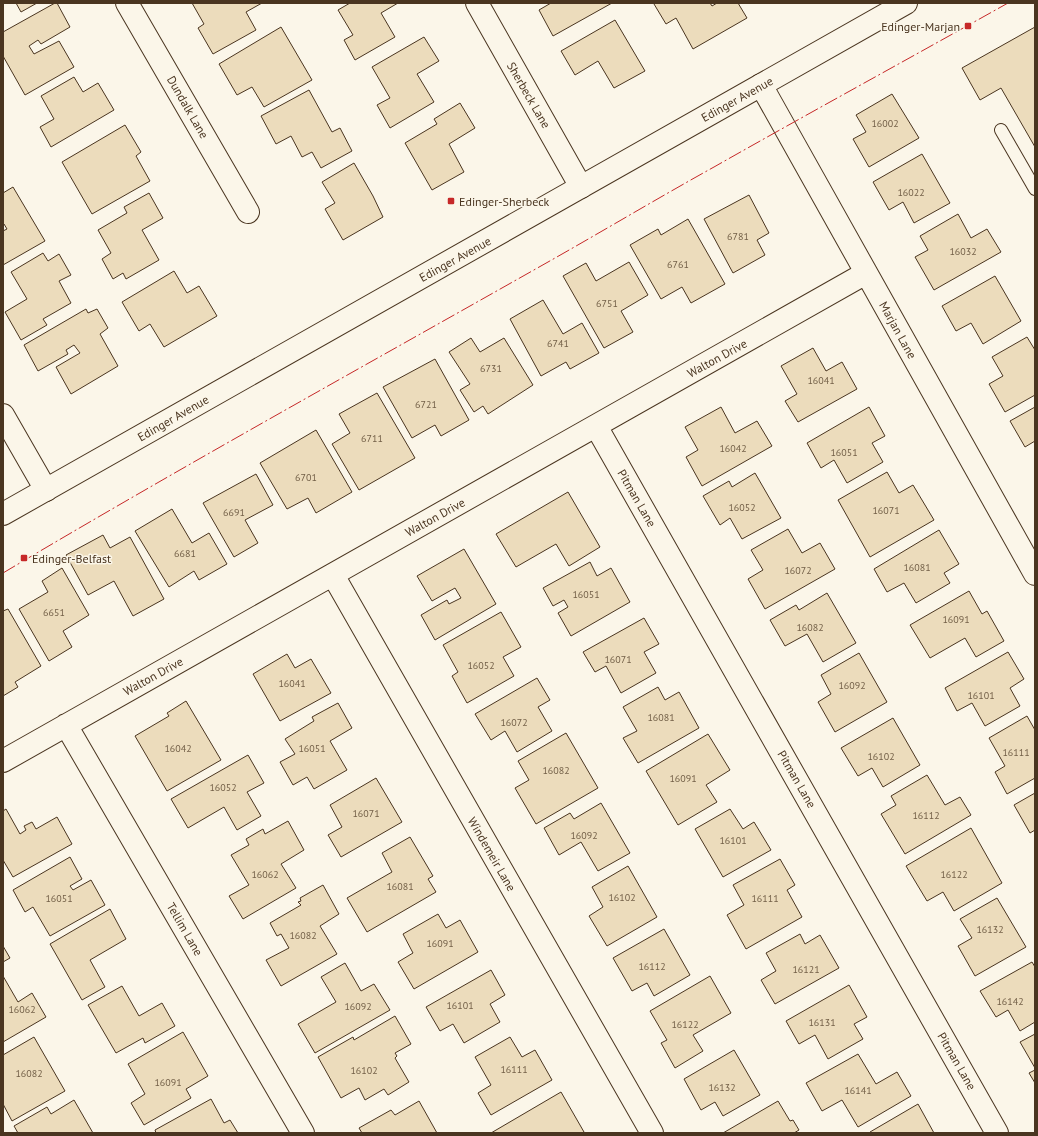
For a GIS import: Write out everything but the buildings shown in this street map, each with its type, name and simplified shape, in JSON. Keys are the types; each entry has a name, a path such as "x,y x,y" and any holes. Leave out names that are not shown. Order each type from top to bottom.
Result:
{"street":[{"name":"Dundalk Lane","path":"127,3 248,212"},
{"name":"Sherbeck Lane","path":"477,3 582,187"},
{"name":"Edinger Avenue","path":"3,514 906,3"},
{"name":"Marjan Lane","path":"761,86 1035,574"},
{"name":"Walton Drive","path":"3,761 866,273"},
{"path":"3,415 46,490"},
{"name":"Pitman Lane","path":"596,426 997,1133"},
{"name":"Windemeir Lane","path":"333,575 652,1133"},
{"name":"Tellim Lane","path":"66,725 303,1133"}],"lane":[{"path":"1001,130 1035,189"}],"power":[{"path":"3,573 207,455 693,179 1008,3"}],"place":[{"name":"Edinger-Marjan","path":"968,26"},
{"name":"Edinger-Sherbeck","path":"451,201"},
{"name":"Edinger-Belfast","path":"24,558"}]}
